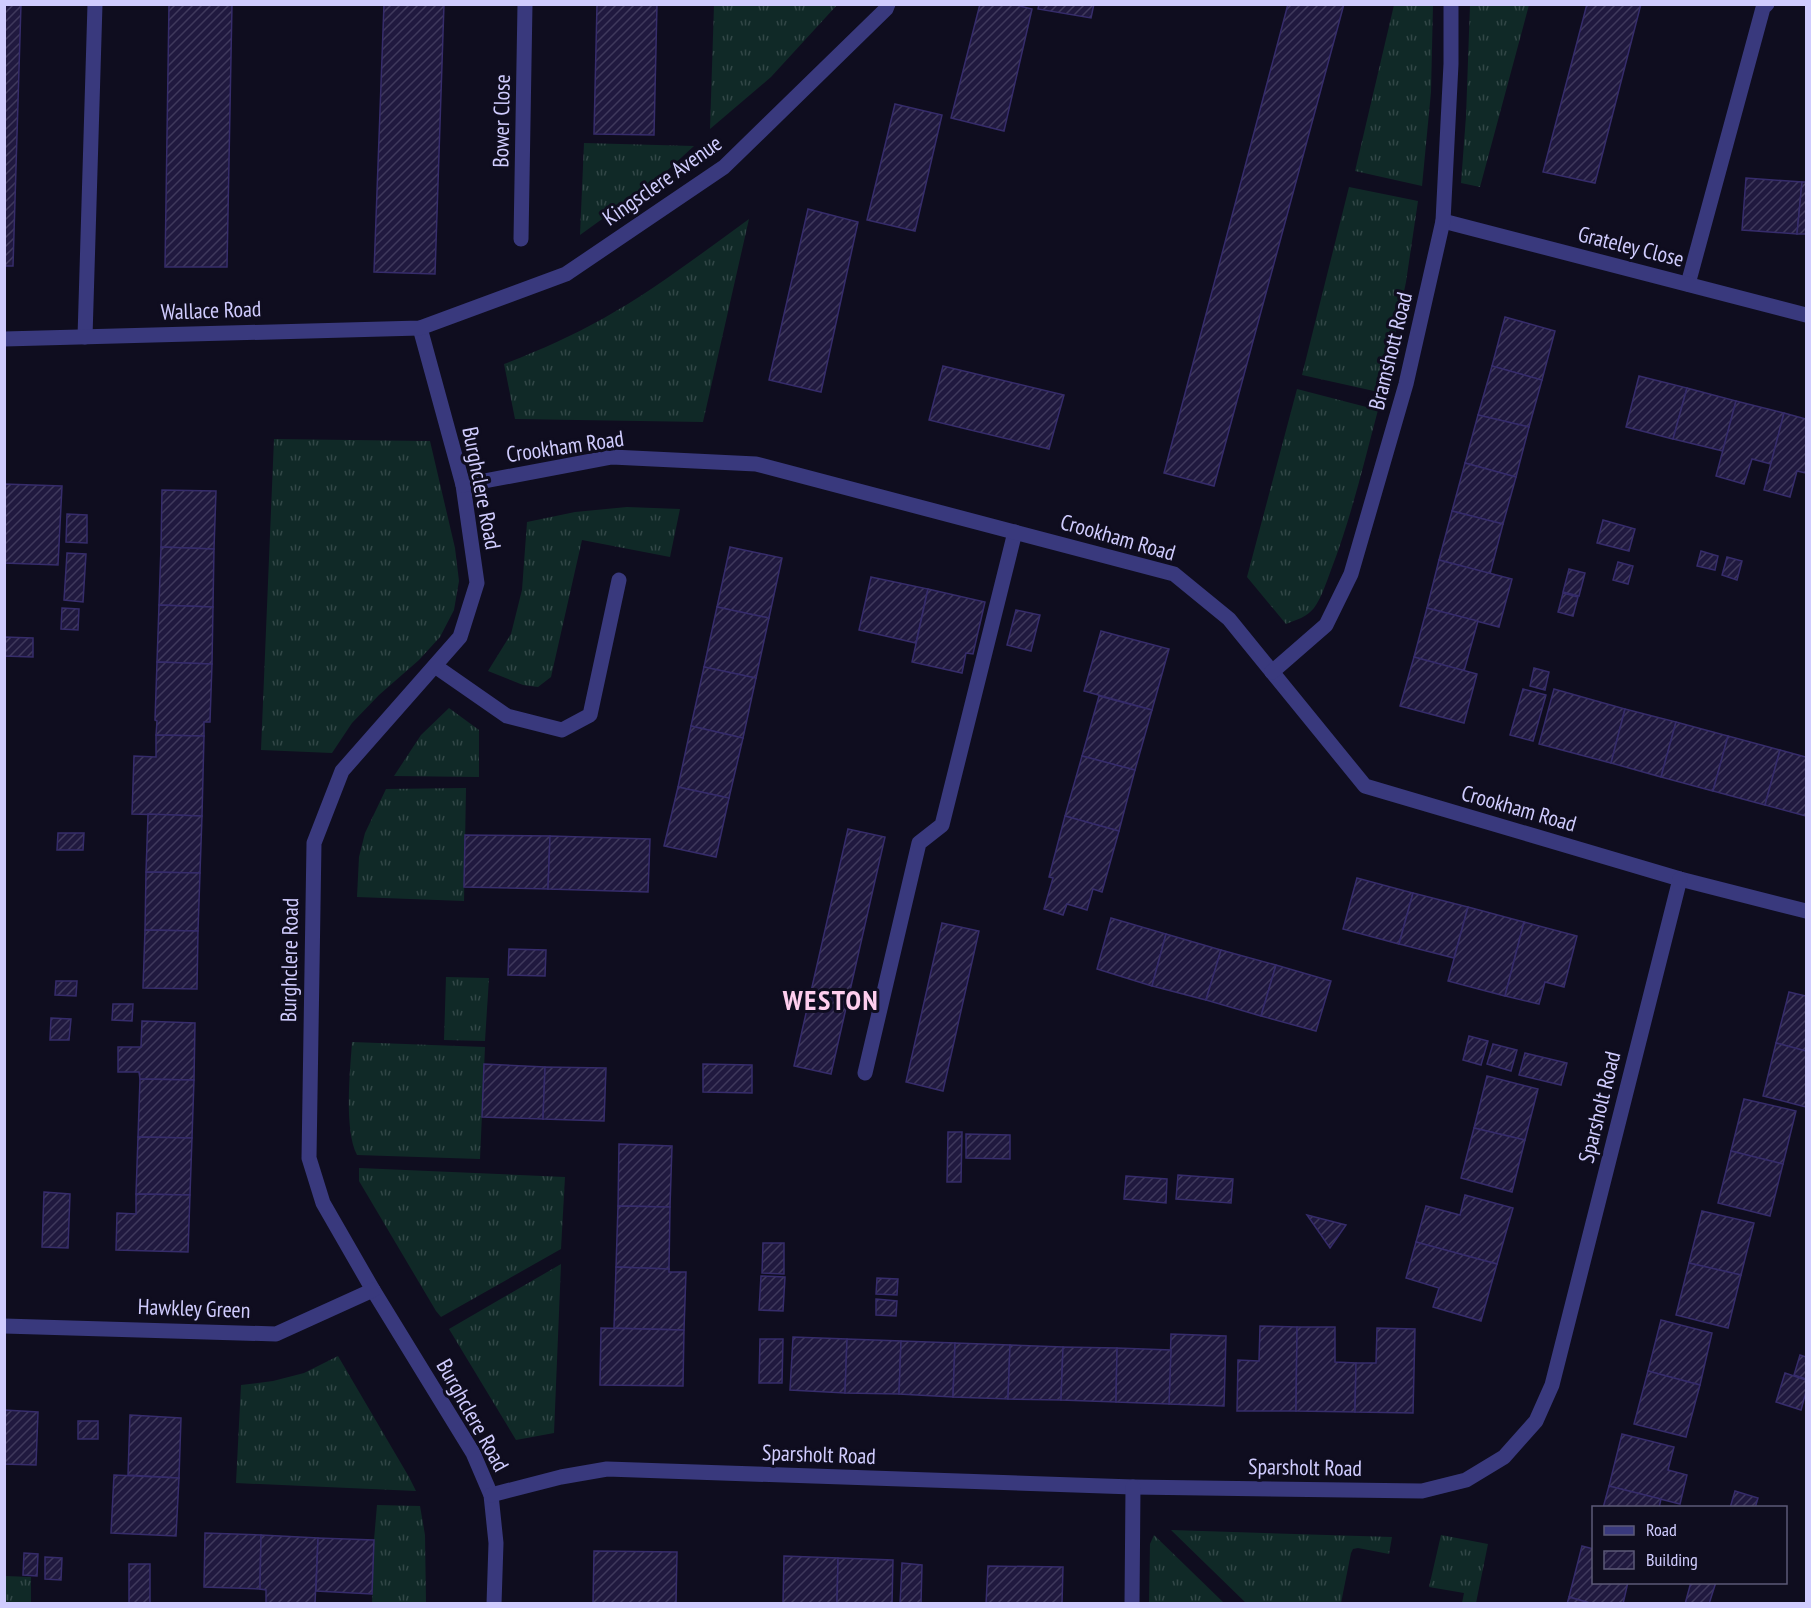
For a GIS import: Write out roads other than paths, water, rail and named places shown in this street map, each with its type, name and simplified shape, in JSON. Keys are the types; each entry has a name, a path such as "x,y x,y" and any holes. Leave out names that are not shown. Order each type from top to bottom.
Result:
{"street":[{"path":"85,337 95,4"},
{"name":"Bower Close","path":"521,239 525,4"},
{"name":"Kingsclere Avenue","path":"420,328 566,274 724,167 886,9 888,4"},
{"name":"Bramshott Road","path":"1272,672 1326,625 1352,574 1406,384 1443,221 1451,64 1451,4"},
{"path":"1688,284 1762,8 1767,4"},
{"name":"Grateley Close","path":"1443,221 1806,315"},
{"name":"Wallace Road","path":"4,339 420,328"},
{"name":"Burghclere Road","path":"420,328 463,484 477,583 460,637 342,771 314,843 309,1158 323,1203 373,1290 473,1453 491,1495 496,1543 494,1604"},
{"name":"Crookham Road","path":"463,484 612,457 756,464 1174,574 1230,619 1365,786 1680,879 1806,911"},
{"path":"865,1073 918,843 942,825 1015,532"},
{"path":"435,666 507,716 562,730 590,715 619,580"},
{"name":"Sparsholt Road","path":"491,1495 561,1477 607,1469 1133,1487 1422,1491 1466,1480 1504,1457 1536,1421 1551,1384 1680,879"},
{"name":"Hawkley Green","path":"4,1326 276,1334 373,1290"},
{"path":"1132,1604 1133,1487"}],"district":[{"name":"WESTON","path":"831,999"}]}
